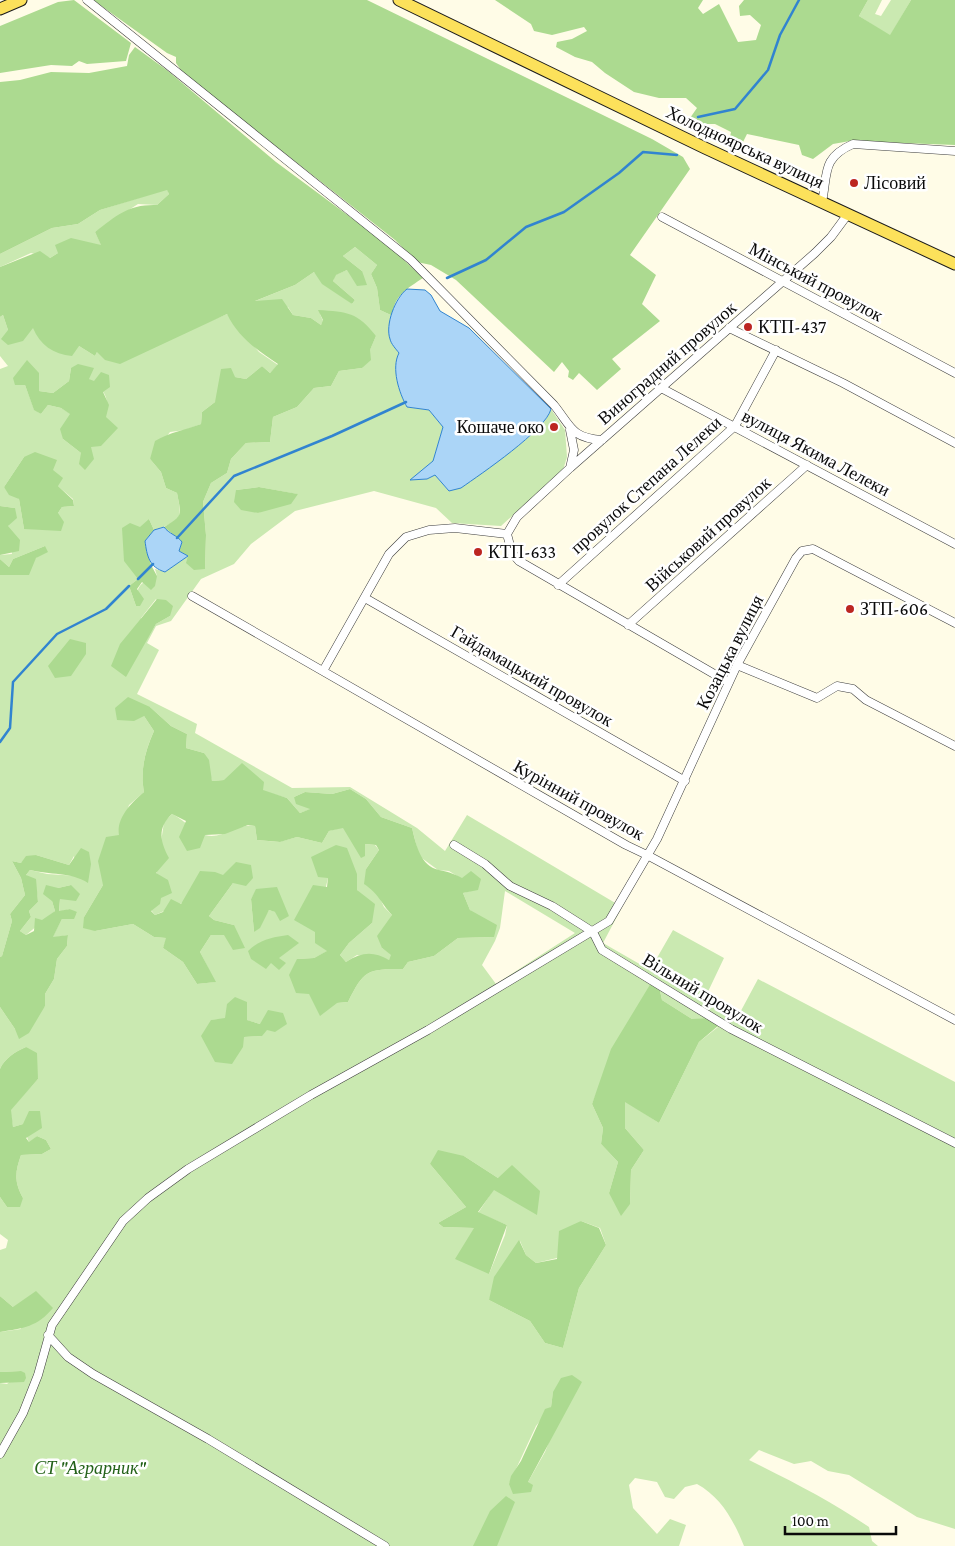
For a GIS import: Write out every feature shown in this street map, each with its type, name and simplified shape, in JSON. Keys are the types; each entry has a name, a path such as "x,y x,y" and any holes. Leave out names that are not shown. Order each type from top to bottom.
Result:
{"main road":[{"path":"0,8 21,0"},
{"name":"Холодноярська вулиця","path":"399,0 705,148 955,264"}],"street":[{"path":"87,0 411,260 554,405 570,430 574,450 570,468"},
{"path":"822,202 826,186 825,171 832,158 841,150 853,144 955,150"},
{"name":"Виноградний провулок","path":"507,534 510,524 517,517 570,468 783,282 831,237 848,214"},
{"name":"Мінський провулок","path":"662,218 955,373"},
{"path":"730,328 955,443"},
{"name":"провулок Степана Лелеки","path":"558,585 735,426 776,350"},
{"name":"вулиця Якима Лелеки","path":"663,388 955,544"},
{"path":"570,430 586,439 602,440"},
{"name":"Військовий провулок","path":"628,625 807,465"},
{"path":"322,671 389,554 406,537 429,530 455,528 507,534 512,553 519,562 728,682"},
{"name":"Козацька вулиця","path":"593,932 609,921 648,855 685,781 728,682 796,558 802,552 812,548 955,623"},
{"name":"Курінний провулок","path":"192,596 618,840 955,1020"},
{"name":"Гайдамацький провулок","path":"364,598 685,781"},
{"path":"737,665 818,698 837,686 853,689 866,700 955,746"},
{"name":"Вільний провулок","path":"454,845 485,864 510,886 552,906 593,932 602,950 731,1029 955,1143"},
{"path":"0,1454 26,1405 38,1375 52,1325 123,1221 148,1198 188,1169 311,1095 428,1030 593,932"},
{"path":"48,1335 68,1357 93,1374 208,1439 384,1546"}],"green space":[{"path":"74,0 131,43 126,61 87,64 79,61 72,66 51,65 0,73 0,26 58,2"},
{"path":"93,0 367,0 652,139 683,157 690,169 630,255 656,275 642,304 660,321 612,359 621,369 597,390 579,373 573,380 568,377 569,371 562,362 554,372 456,280 431,265 417,262 395,240 183,73 176,63 176,57 167,53"},
{"path":"495,0 703,0 698,8 703,14 719,4 738,42 756,40 761,25 750,15 740,16 739,6 744,0 868,0 859,16 890,35 911,0 955,0 955,145 850,141 833,144 813,159 802,155 799,145 747,134 738,152 728,147 731,132 715,124 700,124 690,118 697,108 686,98 659,98 634,92 592,62 575,57 556,47 557,42 572,39 587,31 584,27 552,35 534,31 531,24"},
{"path":"868,0 882,0 875,14 881,16 891,0 911,0 890,36 859,16"},
{"path":"135,47 168,71 276,162 388,245 423,278 398,298 393,309 393,316 380,310 377,288 371,274 377,265 355,247 343,256 362,271 367,285 357,286 347,270 336,275 333,281 355,300 352,304 322,284 314,272 295,285 255,301 282,299 293,315 311,318 321,325 323,320 318,310 345,313 363,322 376,336 370,350 371,360 362,368 339,371 331,386 314,388 297,407 273,417 270,442 246,443 231,459 227,473 211,483 203,502 206,535 205,569 194,570 186,563 188,556 179,551 182,542 164,527 178,517 180,510 177,493 166,488 161,472 150,459 155,441 172,433 201,424 202,412 215,402 221,369 231,368 235,377 246,379 262,366 270,373 278,364 242,336 227,314 120,364 105,360 97,352 95,356 79,346 72,356 53,351 43,344 33,328 23,341 8,345 1,339 8,330 3,315 0,317 0,267 40,251 50,258 58,253 55,245 71,238 101,245 95,232 110,220 139,206 157,205 169,194 167,190 100,210 78,224 52,228 0,254 0,82 20,80 51,72 89,73 127,66 129,55"},
{"path":"167,189 169,194 157,205 138,204 95,232 102,246 58,253 50,258 31,253 0,267 0,254 52,228 78,224 100,210"},
{"name":"СТ \"Аграрник\"","path":"355,247 377,265 371,274 377,288 380,310 393,316 390,326 399,353 396,373 401,395 407,407 429,410 443,427 433,461 411,480 427,479 435,475 449,491 490,466 522,443 536,431 546,419 551,409 565,430 567,457 563,470 501,526 452,523 436,508 374,491 295,511 251,544 234,564 201,579 171,621 156,626 147,643 159,650 137,694 197,724 195,733 292,788 350,787 417,828 445,851 467,815 622,907 603,943 650,970 673,930 724,958 704,1000 736,1020 758,979 955,1082 955,1529 917,1517 849,1475 828,1471 811,1461 794,1464 759,1450 749,1460 825,1500 869,1527 872,1541 878,1546 744,1546 726,1510 706,1489 697,1484 685,1487 674,1499 665,1497 657,1482 635,1478 629,1485 633,1508 657,1534 670,1519 686,1525 679,1546 0,1546 0,1383 7,1384 21,1371 0,1372 0,1332 21,1329 13,1307 0,1296 0,1250 6,1248 8,1240 0,1234 0,1197 7,1207 23,1198 16,1177 21,1155 42,1154 51,1149 46,1140 37,1136 29,1143 23,1124 13,1127 10,1110 38,1079 26,1047 11,1056 0,1069 0,1007 15,1029 45,1006 45,994 54,979 57,959 67,946 68,935 52,938 62,919 77,913 70,909 59,912 60,899 71,885 58,888 52,901 55,911 26,935 20,931 31,917 29,911 38,902 37,893 26,875 30,870 47,874 78,876 74,856 69,865 36,855 21,863 12,861 21,878 25,895 10,914 12,921 2,956 0,957 0,575 36,558 45,546 13,559 9,567 0,559 0,555 12,554 8,526 15,508 0,506 0,369 8,366 0,356 0,317 3,315 8,330 33,327 79,346 95,356 97,352 187,331 227,314 259,352 278,365 270,373 262,366 246,379 235,377 215,402 202,412 201,424 185,430 170,432 150,459 161,472 166,488 177,493 180,509 178,519 154,530 149,519 138,579 129,586 136,606 138,589 142,583 157,576 155,569 165,572 188,556 205,569 206,535 203,502 211,483 227,473 231,459 246,443 270,442 273,417 297,407 314,388 331,386 339,371 362,368 376,336 320,314 323,321 321,325 311,318 293,315 288,307 253,302 295,285 314,272 352,304 355,300 333,281 335,275 347,270 362,271 343,256","holes":["71,368 90,380 103,392 106,398 105,417 94,440 81,453 63,439 71,414 61,408 48,405 41,414 34,409 25,385 39,373 39,391 53,393 69,381","24,457 73,499 74,506 62,507 58,513 24,529 19,499 4,487","259,487 298,494 258,513 247,509 236,490","156,599 170,616 156,624 144,644 141,618","150,707 171,726 187,734 186,748 204,753 212,781 224,780 287,798 300,813 311,809 294,797 305,792 332,794 350,789 366,799 381,817 412,828 419,856 438,870 449,871 478,889 463,893 470,910 494,937 458,938 434,956 408,962 403,969 374,971 363,977 348,1002 337,1003 309,994 297,959 314,958 328,951 315,932 328,878 357,874 357,890 372,923 349,943 340,955 346,962 357,955 389,960 392,955 382,948 392,915 384,907 366,869 379,850 375,845 365,844 343,827 329,831 322,843 297,837 279,842 257,840 255,826 249,825 218,835 205,835 172,814 164,822 151,910 155,915 180,904 223,876 233,883 209,916 214,920 234,925 224,935 211,935 200,952 215,982 197,984 183,962 163,948 167,938 154,937 133,924 95,931 84,917 103,885 129,805 144,792 144,761 154,731 144,716","257,889 289,916 269,910 254,932 251,899","505,891 575,933 496,984 482,965 500,928","660,991 662,1000 692,1019 718,1027 699,1042 659,1123 625,1101 625,1128 644,1150 631,1170 630,1204 609,1193 618,1162 601,1144 603,1128 592,1104 602,1079","211,1020 246,1020 260,1024 262,1036 243,1037","464,1156 498,1178 494,1189 478,1213 507,1225 505,1235 489,1274 474,1228 443,1227 438,1223 466,1207 430,1164","581,1221 600,1228 606,1245 579,1288 563,1348 545,1343 530,1321 489,1300 520,1241 526,1255 536,1263 557,1258","553,1392 551,1437 545,1452 528,1482 509,1484 536,1426 551,1407"]},
{"path":"27,360 39,373 39,391 53,393 69,381 71,368 78,364 94,368 89,379 94,381 101,372 109,375 110,387 103,392 109,405 106,417 118,428 101,446 91,447 94,459 85,470 79,464 81,453 63,439 60,429 70,414 61,408 48,405 41,414 34,410 25,385 15,385 13,378"},
{"path":"35,452 57,460 53,470 63,478 58,486 73,500 74,506 62,507 58,513 64,522 61,531 24,529 19,499 9,495 4,487 24,457"},
{"path":"259,487 298,494 291,504 258,513 241,510 234,502 236,490"},
{"path":"0,506 15,508 17,518 8,526 20,540 19,551 0,555"},
{"path":"149,519 154,530 145,541 151,565 157,576 155,586 151,590 142,582 137,589 144,599 140,606 136,606 129,586 138,579 124,561 122,528 130,523 140,527"},
{"path":"45,546 48,552 36,558 29,575 0,575 0,559 9,567 13,559"},
{"path":"157,599 166,600 173,606 170,616 156,624 126,677 111,666 120,644"},
{"path":"70,639 86,643 86,654 71,676 55,678 48,666"},
{"path":"128,697 150,707 171,726 187,734 186,748 204,753 209,760 212,781 224,780 242,763 264,782 263,790 287,798 300,813 310,809 296,804 294,797 305,792 332,794 350,789 366,799 381,817 412,828 420,854 427,864 462,878 471,871 481,879 478,890 463,893 470,910 497,925 494,937 458,938 434,956 408,962 403,969 374,971 363,977 348,1002 337,1003 320,1016 309,994 296,993 289,975 297,959 314,958 327,951 315,943 315,932 294,920 313,885 327,887 328,878 318,877 311,857 336,845 347,848 357,874 357,890 375,904 372,923 349,943 340,955 346,962 357,956 368,954 378,955 389,960 391,955 382,948 377,936 392,915 376,895 364,884 366,869 379,850 376,845 365,844 365,856 361,858 343,828 329,831 322,843 297,837 280,842 257,840 255,826 248,825 225,834 205,835 200,848 187,851 179,837 186,821 172,814 167,819 162,830 162,840 169,858 156,873 168,880 172,893 161,898 160,904 151,911 155,915 163,912 171,899 181,904 200,871 215,872 223,875 236,862 251,865 253,878 246,886 233,883 209,916 214,920 234,925 245,948 233,950 224,935 211,935 200,952 216,982 197,984 183,962 163,948 166,938 154,937 133,924 95,931 83,928 84,917 103,885 98,861 106,837 119,835 122,817 144,792 144,761 154,731 144,716 134,721 117,720 115,708"},
{"path":"81,848 89,852 91,864 88,883 68,875 30,870 26,875 36,879 38,902 29,911 31,917 20,931 26,935 34,931 35,918 42,920 55,911 52,901 43,894 46,885 58,888 71,885 80,894 76,901 60,899 59,911 70,909 77,912 74,919 62,919 53,937 68,935 67,946 57,959 54,979 45,994 45,1006 29,1033 19,1039 15,1029 0,1007 0,957 2,956 12,921 10,914 25,895 21,878 12,861 21,863 26,856 36,855 69,865"},
{"path":"277,887 289,916 280,921 275,912 269,910 260,928 254,932 251,899 256,889"},
{"path":"288,935 299,943 279,958 286,963 279,970 271,963 266,969 251,959 248,951 257,944 272,938"},
{"path":"651,983 660,991 662,1000 692,1019 712,1018 718,1026 699,1042 659,1123 625,1102 625,1128 644,1150 631,1170 630,1204 621,1216 609,1193 618,1162 601,1144 603,1128 592,1104 611,1049"},
{"path":"235,997 247,1002 247,1020 260,1024 268,1010 283,1013 287,1024 275,1032 267,1030 262,1036 244,1037 243,1047 232,1064 215,1062 201,1036 211,1020 225,1018 227,1004"},
{"path":"26,1047 37,1053 38,1079 11,1110 13,1127 23,1124 29,1111 40,1111 42,1128 26,1138 29,1142 37,1136 46,1140 51,1149 42,1154 21,1155 16,1177 23,1198 20,1207 7,1207 0,1197 0,1069 11,1056"},
{"path":"438,1150 464,1156 498,1178 512,1165 540,1191 537,1215 494,1190 478,1212 507,1225 489,1274 455,1259 474,1228 443,1227 438,1223 466,1207 430,1164"},
{"path":"581,1221 599,1228 606,1245 579,1288 563,1348 545,1343 530,1321 489,1300 494,1277 519,1240 526,1255 536,1263 557,1259 559,1231"},
{"path":"36,1291 53,1308 30,1326 0,1332 0,1296 13,1307"},
{"path":"21,1371 25,1373 26,1378 24,1382 0,1383 0,1372"},
{"path":"572,1375 582,1382 528,1482 533,1485 531,1492 513,1494 509,1484 511,1476 521,1461 545,1409 551,1407 553,1392 561,1378"},
{"path":"506,1496 515,1502 497,1546 473,1546 490,1511"}],"water":[{"path":"407,289 425,290 431,295 440,311 469,328 551,409 547,418 526,440 461,488 449,491 435,475 427,479 410,480 433,461 443,427 429,410 407,407 399,388 396,366 399,353 391,341 389,327 395,305"},
{"path":"164,527 182,542 179,551 188,556 165,572 152,564 145,541 154,530"}],"waterway":[{"path":"698,117 735,109 768,70 780,35 799,0"},
{"path":"447,278 486,260 526,227 564,212 619,173 643,152 677,155"},
{"path":"177,538 234,476 332,436 406,402"},
{"path":"138,579 153,564"},
{"path":"0,742 10,728 13,682 57,634 106,609 129,586"}],"place":[{"name":"Лісовий","path":"854,183"},
{"name":"КТП-437","path":"748,327"},
{"name":"Кошаче око","path":"554,427"},
{"name":"КТП-633","path":"478,552"},
{"name":"ЗТП-606","path":"850,609"}]}
